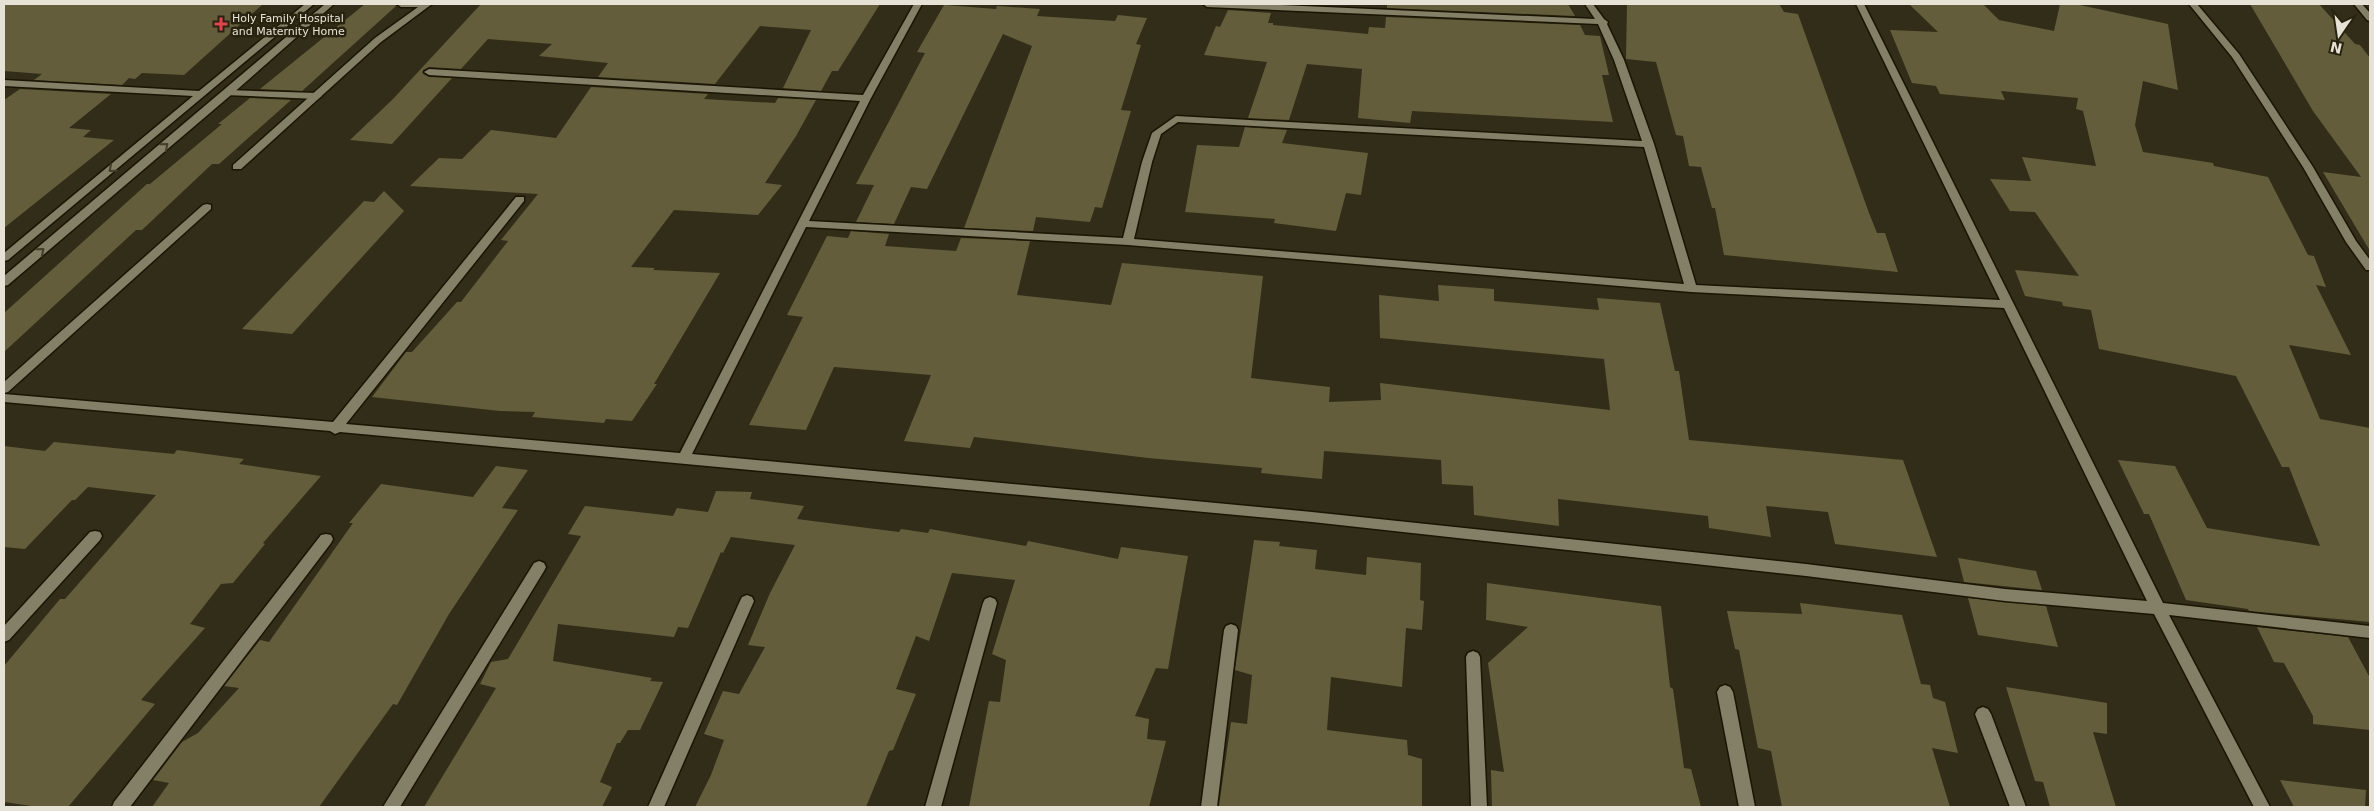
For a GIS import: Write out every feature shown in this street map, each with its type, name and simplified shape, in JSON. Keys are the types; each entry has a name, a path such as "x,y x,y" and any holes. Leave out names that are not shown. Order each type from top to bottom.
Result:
{"street":[{"path":"4,258 310,4"},
{"path":"4,282 228,93 330,4"},
{"path":"401,4 428,4"},
{"path":"237,167 378,40 428,4"},
{"path":"684,458 866,98 918,4"},
{"path":"1206,4 1604,22"},
{"path":"1589,4 1604,22 1649,144 1691,288"},
{"path":"1860,4 2158,608 2262,807"},
{"path":"2193,4 2236,56 2308,167 2351,242 2370,267"},
{"path":"2358,4 2370,18"},
{"path":"231,70 254,70"},
{"path":"429,72 866,98"},
{"path":"4,83 202,94"},
{"path":"228,93 317,96"},
{"path":"1128,242 1146,162 1157,133 1176,119 1649,144"},
{"path":"335,428 520,199"},
{"path":"4,389 207,207"},
{"path":"803,224 1128,242 1691,288 2008,304"},
{"path":"4,398 684,458 1312,517 1796,569 2005,595 2158,608 2370,632"},
{"path":"4,636 95,536"},
{"path":"120,807 326,539"},
{"path":"391,807 539,567"},
{"path":"656,807 747,600"},
{"path":"933,807 990,603"},
{"path":"1210,807 1231,630"},
{"path":"1473,657 1479,807"},
{"path":"1725,692 1747,807"},
{"path":"1983,714 2018,807"}],"building":[{"path":"4,4 263,4 184,75 142,73 135,79 129,78 122,85 34,80 42,74 4,71"},
{"path":"365,4 394,4 396,6 302,91 260,89"},
{"path":"481,4 880,4 838,71 832,71 821,91 783,88 811,30 760,26 715,84 598,77 608,63 539,56 552,44 488,39 461,69 429,67 423,70 423,74 429,77 452,78 392,144 350,140 393,99"},
{"path":"1387,4 1568,4 1575,16 1387,8"},
{"path":"1627,4 1779,4 1784,12 1798,14 1869,213 1877,233 1885,233 1898,272 1724,255 1715,208 1712,208 1701,167 1689,166 1683,136 1676,135 1656,62 1626,59"},
{"path":"1909,4 1983,4 1999,20 2054,31 2060,4 2075,4 2168,24 2178,90 2143,81 2135,125 2143,152 2213,163 2214,166 2268,177 2308,255 2314,256 2326,287 2316,285 2351,355 2289,345 2320,419 2370,428 2370,622 2249,611 2248,609 2186,600 2149,514 2144,514 2118,460 2175,466 2207,528 2320,546 2289,467 2282,467 2236,376 2099,349 2091,310 2063,306 2062,302 2025,296 2015,270 2079,276 2035,212 2010,211 1990,179 2031,181 2022,157 2096,166 2083,111 2076,109 2078,98 2001,91 2005,100 1940,94 1936,86 1912,83 1890,30 1938,32"},
{"path":"2250,4 2319,4 2355,44 2360,45 2370,58 2370,251 2323,172 2361,177 2313,111"},
{"path":"944,5 996,9 997,6 1040,9 1037,16 1115,21 1118,15 1147,18 1136,44 1141,45 1121,110 1131,111 1102,208 1095,207 1090,222 1036,217 1033,231 964,228 1032,46 1003,34 927,189 911,187 894,224 856,222 874,185 856,184 925,53 917,52"},
{"path":"1228,10 1271,13 1268,23 1273,23 1273,25 1368,34 1369,27 1385,28 1386,17 1580,25 1585,35 1600,36 1609,75 1602,75 1613,122 1412,111 1410,123 1358,118 1362,69 1307,64 1289,120 1248,118 1267,62 1204,55 1216,26 1220,27"},
{"path":"591,87 708,94 704,99 775,103 778,98 816,100 796,136 765,183 782,185 758,215 674,210 631,267 655,268 653,270 720,273 654,384 657,384 632,421 606,419 604,423 532,417 535,412 500,411 372,397 406,352 412,352 457,302 461,302 508,241 501,240 538,194 410,186 439,158 462,159 491,130 556,138"},
{"path":"20,89 111,94 69,128 91,130 83,137 114,140 4,228 4,100"},
{"path":"250,98 291,100 219,164 212,164 142,230 136,230 4,352 4,313 147,184 150,184 222,124 218,124"},
{"path":"1245,127 1287,130 1282,143 1368,153 1361,195 1346,193 1336,231 1274,223 1275,219 1185,212 1197,145 1239,147"},
{"path":"384,191 404,211 292,334 242,329 364,201 374,202"},
{"path":"851,231 889,234 885,246 956,251 961,238 1030,241 1017,295 1111,305 1122,263 1263,276 1251,378 1330,387 1329,402 1381,400 1380,383 1610,410 1604,359 1380,338 1379,295 1439,301 1438,285 1494,289 1494,301 1599,310 1597,298 1660,303 1675,371 1679,371 1689,440 1903,460 1937,557 1835,544 1828,512 1766,506 1771,537 1709,528 1708,516 1558,499 1559,526 1474,515 1473,486 1442,484 1441,460 1324,451 1322,479 1261,473 1262,468 1148,458 974,437 970,448 904,441 931,375 834,367 806,430 749,425 803,317 787,315 827,236 848,238"},
{"path":"54,442 174,454 177,450 244,459 239,464 321,476 263,543 265,544 233,583 221,584 190,624 205,628 141,700 155,704 68,807 38,807 4,802 4,666 60,599 65,599 156,495 88,487 75,500 72,500 25,549 4,547 4,446 45,451"},
{"path":"496,466 528,470 502,508 518,510 449,614 397,705 393,704 319,807 152,807 169,783 153,780 182,742 198,733 239,688 224,686 260,640 269,642 353,523 349,523 381,484 473,497"},
{"path":"716,491 752,492 750,499 804,506 797,519 899,532 901,529 928,533 930,529 1026,546 1028,541 1118,559 1121,547 1188,556 1168,669 1156,668 1135,716 1149,719 1147,739 1166,741 1149,807 969,807 989,701 1000,702 1006,660 992,654 1015,580 952,573 929,641 916,636 896,689 916,694 893,750 889,751 866,807 695,807 711,775 724,740 704,734 723,691 739,694 765,647 748,645 770,593 795,545 731,537 723,553 721,552 688,628 678,627 674,637 558,624 553,661 652,678 650,681 663,682 640,730 628,730 620,743 617,743 600,782 612,787 602,807 424,807 496,688 480,684 491,662 508,659 581,536 568,534 585,506 673,516 677,508 708,512"},
{"path":"1254,540 1280,542 1279,546 1317,550 1315,569 1366,575 1367,557 1421,563 1420,600 1424,601 1422,630 1406,628 1402,687 1331,677 1327,730 1407,740 1408,755 1422,759 1422,807 1219,806 1231,722 1247,724 1252,675 1235,670"},
{"path":"1958,558 2036,571 2042,590 1964,582"},
{"path":"1487,583 1661,606 1670,687 1673,689 1684,768 1691,769 1701,807 1492,807 1491,770 1504,772 1488,663 1528,627 1486,620"},
{"path":"1968,598 2046,606 2058,647 1978,635"},
{"path":"1800,603 1902,615 1921,684 1930,685 1933,698 1945,702 1958,753 1932,748 1950,807 1782,807 1771,751 1758,748 1739,650 1735,649 1727,611 1802,614"},
{"path":"2257,627 2348,637 2370,678 2370,730 2313,724 2313,716 2284,663 2274,662"},
{"path":"2006,687 2107,703 2107,734 2093,732 2116,807 2050,807 2043,782 2035,781"},
{"path":"2280,780 2366,790 2365,807 2294,807"}],"place":[{"name":"Holy Family Hospital and Maternity Home","path":"221,24"}]}
